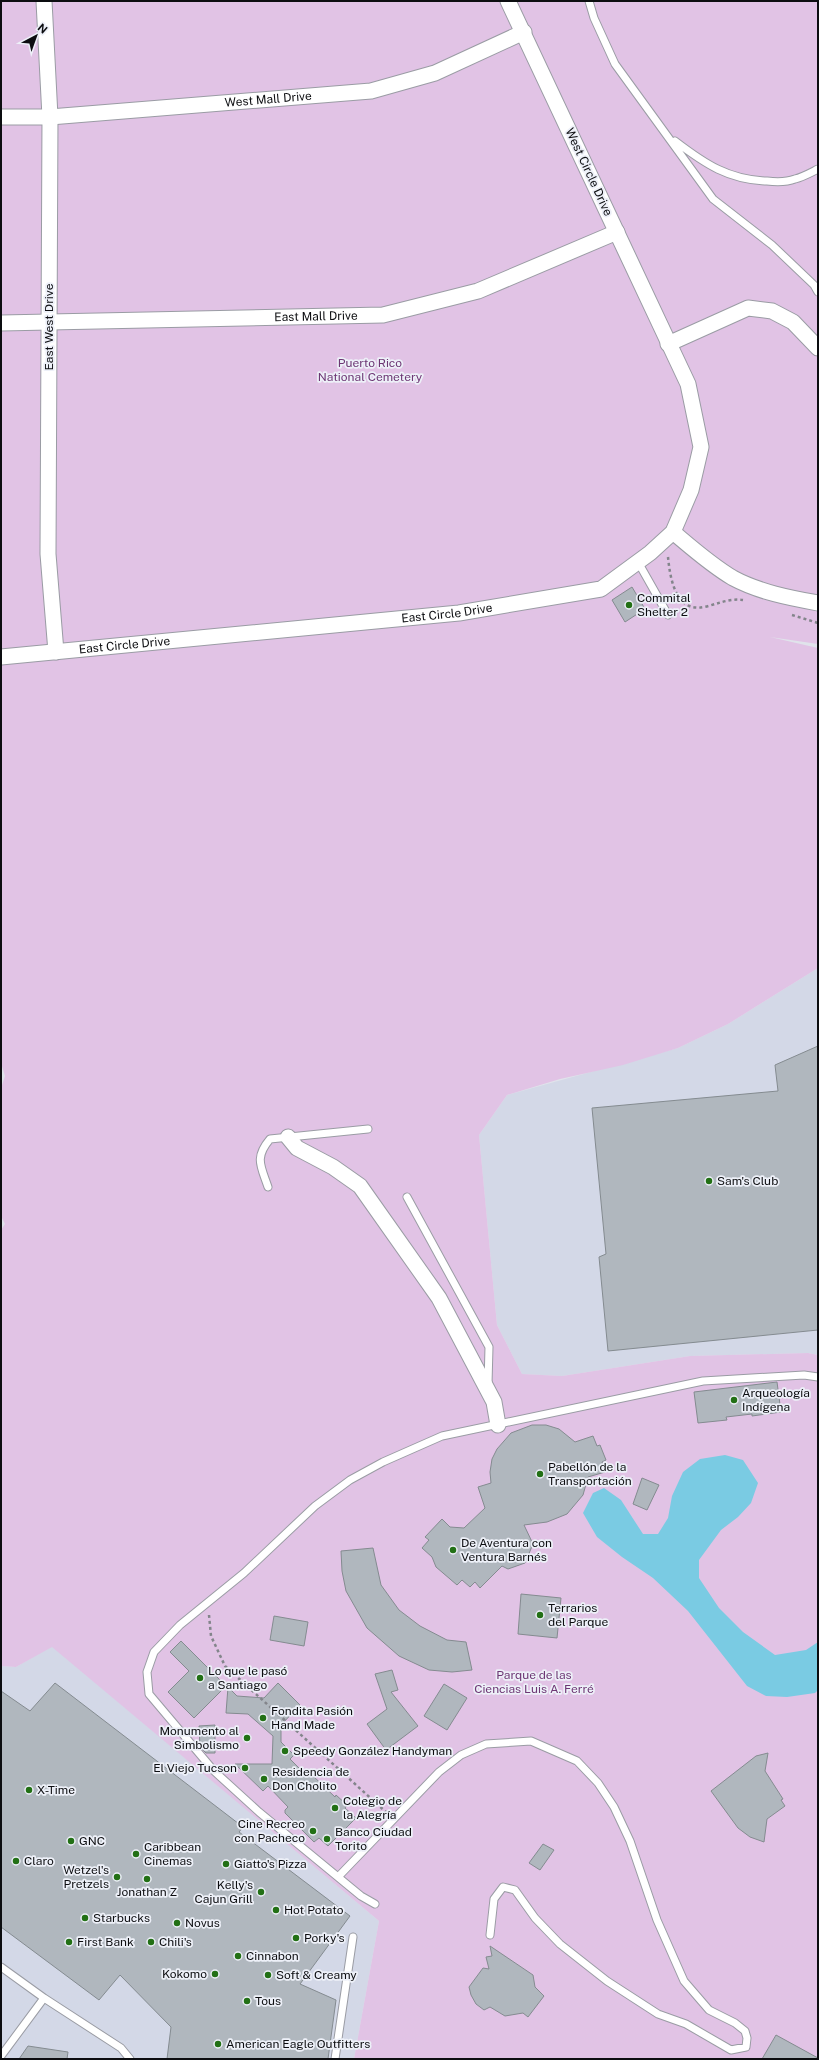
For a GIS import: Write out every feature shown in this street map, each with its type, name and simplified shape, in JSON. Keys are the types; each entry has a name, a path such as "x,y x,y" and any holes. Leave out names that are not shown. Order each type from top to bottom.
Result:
{"street":[{"name":"East West Drive","path":"44,1 50,117 48,554 56,652"},
{"name":"West Circle Drive","path":"508,1 524,32 668,344"},
{"name":"West Mall Drive","path":"1,117 50,117 371,91 435,73 524,32"},
{"name":"East Mall Drive","path":"1,324 383,315 478,291 617,232"},
{"path":"668,344 748,308 772,311 793,322 818,348"},
{"name":"East Circle Drive","path":"1,658 458,613 601,589 638,562 669,535 691,490 701,447 688,384 668,344"},
{"path":"669,535 734,578 781,596 818,603"},
{"path":"288,1137 297,1148 333,1167 360,1186 439,1298 494,1402 498,1425"}],"lane":[{"path":"589,1 594,18 614,64 670,138 713,199 772,245 814,285 818,292"},
{"path":"670,138 700,160 724,173 751,181 776,182 794,180 818,170"},
{"path":"638,562 668,614"},
{"path":"268,1187 258,1159 262,1148 270,1139 368,1129"},
{"path":"407,1197 489,1347 488,1390"},
{"path":"375,1904 361,1896 259,1812 214,1771 149,1694 147,1672 154,1652 180,1625 244,1573 315,1506 350,1480 383,1462 442,1436 703,1381 804,1375 818,1377"},
{"path":"338,1877 439,1772 461,1755 486,1744 531,1741 578,1761 598,1783 614,1807 630,1841 657,1920 684,1980 709,2010 734,2023 745,2031 746,2047 731,2050 686,2024 658,2014 607,1982 560,1944 535,1918 515,1890 502,1887 494,1899 490,1935"},
{"path":"335,2059 353,1937"},
{"path":"2,1969 121,2048 130,2059"},
{"path":"1,2056 44,1998"}],"path":[{"path":"669,535 673,589 683,602 702,608 728,600 747,600"},
{"path":"790,614 818,623"},
{"path":"208,1603 211,1636 225,1666 393,1819"}],"shaded area":[{"path":"818,968 818,1355 808,1353 690,1356 562,1376 522,1374 497,1325 479,1135 507,1095 678,1048 728,1024"},
{"path":"52,1646 379,1921 354,2059 1,2059 1,1666 16,1667"}],"green space":[{"path":"1,1 815,1 818,3 818,644 770,637 818,648 818,968 728,1024 678,1048 623,1065 560,1079 507,1095 479,1135 497,1325 522,1374 562,1376 690,1356 808,1353 818,1355 818,2059 354,2059 379,1921 52,1647 16,1667 1,1666 1,1230 5,1224 1,1216 1,1088 5,1076 1,1063"}],"water":[{"path":"725,1455 743,1460 758,1483 751,1503 738,1517 721,1530 699,1560 699,1578 719,1608 743,1632 775,1655 806,1650 818,1642 818,1690 815,1693 787,1697 766,1696 747,1686 688,1611 653,1578 622,1557 597,1537 583,1513 593,1493 604,1488 621,1500 643,1534 658,1534 668,1518 672,1496 683,1472 700,1459"}],"building":[{"name":"Commital Shelter 2","path":"632,587 645,609 625,622 612,600"},
{"name":"Sam's Club","path":"818,1046 818,1330 608,1351 599,1257 606,1254 592,1108 778,1091 775,1065"},
{"path":"777,1382 781,1412 752,1416 752,1414 726,1417 727,1420 698,1423 694,1392"},
{"path":"532,1425 546,1425 559,1429 575,1442 593,1436 597,1446 600,1445 606,1460 602,1462 605,1472 588,1477 583,1495 567,1514 547,1522 524,1525 533,1544 525,1563 508,1569 502,1566 480,1588 475,1582 470,1587 462,1580 457,1585 436,1567 432,1557 422,1548 429,1540 425,1537 442,1519 450,1527 464,1528 485,1508 478,1487 491,1483 490,1472 492,1459 497,1449 511,1433"},
{"path":"642,1478 659,1485 647,1510 633,1504"},
{"path":"373,1548 381,1585 399,1610 420,1626 447,1640 466,1642 472,1670 452,1672 429,1670 399,1656 367,1628 346,1591 342,1571 341,1551"},
{"path":"521,1594 561,1598 557,1638 518,1634"},
{"path":"274,1616 308,1622 304,1646 270,1640"},
{"name":"Lo que le pasó a Santiago","path":"181,1641 226,1686 194,1718 168,1692 189,1671 170,1652"},
{"path":"392,1670 398,1690 391,1692 418,1726 386,1750 367,1724 387,1709 375,1674"},
{"path":"55,1683 243,1827 239,1832 350,1916 300,1984 336,2000 328,2059 167,2059 171,2027 120,1975 99,2000 1,1927 1,1691 30,1711"},
{"path":"278,1683 300,1705 281,1725 281,1742 294,1755 290,1759 308,1777 311,1774 335,1797 336,1795 347,1805 345,1808 356,1818 328,1846 319,1838 314,1842 285,1813 285,1810 288,1807 268,1786 263,1791 235,1764 272,1764 273,1736 248,1714 226,1713 228,1687 237,1696 264,1698"},
{"path":"444,1684 467,1698 447,1730 424,1716"},
{"path":"215,1725 215,1753 206,1753 200,1747 199,1726"},
{"path":"768,1753 765,1771 783,1799 781,1800 785,1806 767,1819 764,1842 750,1837 738,1828 711,1791 756,1756"},
{"path":"543,1844 554,1850 540,1870 529,1863"},
{"path":"490,1946 533,1975 535,1987 544,1996 528,2017 523,2013 505,2016 490,2007 484,2010 476,2004 471,1995 469,1987 483,1968 489,1969 486,1957 492,1956"},
{"path":"776,2035 818,2058 818,2059 762,2059"},
{"path":"28,2046 68,2052 67,2059 19,2059"}],"place":[{"name":"Commital Shelter 2","path":"629,605"},
{"name":"Sam's Club","path":"709,1181"},
{"name":"Arqueología Indígena","path":"734,1400"},
{"name":"Pabellón de la Transportación","path":"540,1474"},
{"name":"De Aventura con Ventura Barnés","path":"453,1550"},
{"name":"Terrarios del Parque","path":"540,1615"},
{"name":"Lo que le pasó a Santiago","path":"200,1678"},
{"name":"Fondita Pasión Hand Made","path":"263,1718"},
{"name":"Monumento al Simbolismo","path":"247,1738"},
{"name":"Speedy González Handyman","path":"285,1751"},
{"name":"El Viejo Tucson","path":"245,1768"},
{"name":"Residencia de Don Cholito","path":"264,1779"},
{"name":"X-Time","path":"29,1790"},
{"name":"Colegio de la Alegría","path":"335,1808"},
{"name":"Cine Recreo con Pacheco","path":"313,1831"},
{"name":"Banco Ciudad Torito","path":"327,1839"},
{"name":"GNC","path":"71,1841"},
{"name":"Caribbean Cinemas","path":"136,1854"},
{"name":"Claro","path":"16,1861"},
{"name":"Giatto's Pizza","path":"226,1864"},
{"name":"Wetzel's Pretzels","path":"117,1877"},
{"name":"Jonathan Z","path":"147,1879"},
{"name":"Kelly's Cajun Grill","path":"261,1892"},
{"name":"Hot Potato","path":"276,1910"},
{"name":"Starbucks","path":"85,1918"},
{"name":"Novus","path":"177,1923"},
{"name":"Porky's","path":"296,1938"},
{"name":"First Bank","path":"69,1942"},
{"name":"Chili's","path":"151,1942"},
{"name":"Cinnabon","path":"238,1956"},
{"name":"Kokomo","path":"215,1974"},
{"name":"Soft & Creamy","path":"268,1975"},
{"name":"Tous","path":"247,2001"},
{"name":"American Eagle Outfitters","path":"218,2044"}],"park label":[{"name":"Puerto Rico National Cemetery","path":"370,370"},
{"name":"Parque de las Ciencias Luis A. Ferré","path":"534,1682"}]}
